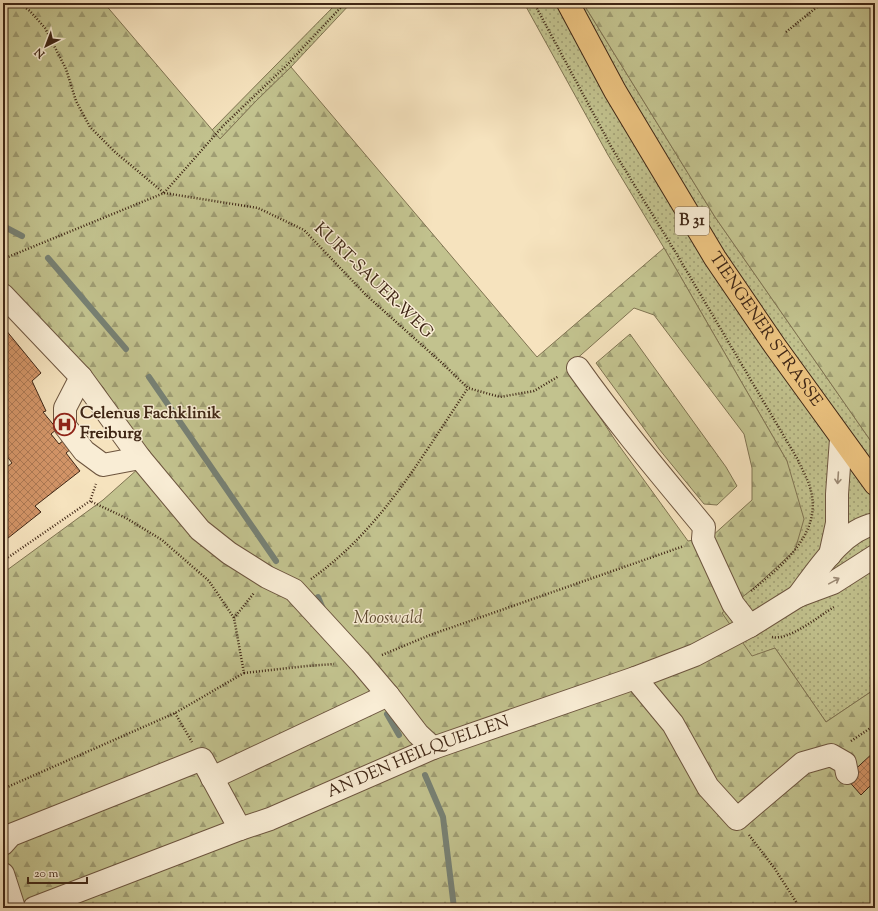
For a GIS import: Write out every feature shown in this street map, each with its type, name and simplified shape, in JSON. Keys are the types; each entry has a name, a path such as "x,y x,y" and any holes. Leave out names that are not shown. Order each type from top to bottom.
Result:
{"main road":[{"name":"TIENGENER STRASSE","path":"568,3 615,91 715,258 841,439 875,484"}],"street":[{"path":"3,295 81,377 140,458 200,530 229,553 294,590 361,663 418,734 433,748"},
{"path":"578,368 633,441 704,527 703,539 733,604 750,626"},
{"path":"81,377 65,408 65,426 84,451 103,465 140,458"},
{"name":"AN DEN HEILQUELLEN","path":"830,555 837,523 837,494 841,439"},
{"name":"AN DEN HEILQUELLEN","path":"798,596 830,555 850,536 869,525 875,524"},
{"name":"AN DEN HEILQUELLEN","path":"34,908 240,829 270,819 433,748 636,678 695,655 750,626 798,596 833,583 875,556"},
{"path":"636,678 673,724 708,787 737,819 803,763 831,754 845,763 847,773"},
{"path":"212,778 388,695"},
{"path":"3,844 11,835 202,759 240,829"},
{"path":"3,874 14,908"}],"path":[{"path":"19,3 30,11 45,28 66,69 76,101 90,127 116,152 164,193"},
{"path":"3,259 164,193 223,126 286,66 345,3"},
{"path":"534,3 614,150 798,460 811,491 814,511 809,529 795,550 772,573 733,604"},
{"path":"786,32 822,3"},
{"name":"KURT-SAUER-WEG","path":"164,193 258,208 304,230 366,296 468,388 500,397 534,391 569,370 578,368"},
{"path":"294,590 318,574 363,534 397,494 468,388"},
{"path":"3,561 90,501 103,465"},
{"path":"90,501 126,518 162,540 209,581 234,618 244,673"},
{"path":"3,789 175,713 244,673 307,666 361,663 430,636 703,539"},
{"path":"234,618 267,576"},
{"path":"750,626 759,633 777,638 786,636 840,602"},
{"path":"175,713 202,759"},
{"path":"831,754 875,725"},
{"path":"737,819 775,869 800,908"}],"green space":[{"name":"Mooswald","path":"3,3 104,3 220,139 291,67 537,357 664,248 787,461 804,519 795,550 755,587 722,613 752,656 775,648 826,722 875,689 875,908 3,908 3,573 103,500 148,460 103,387 9,288 3,290","holes":["634,308 654,315 744,434 752,468 752,500 711,537 688,541 615,440 569,370 573,362"]},
{"path":"337,3 351,3 220,139 212,130"},
{"path":"524,3 583,3 715,217 875,447 875,689 826,722 775,648 752,657 721,613 755,587 795,550 787,461 664,248 608,155"},
{"path":"583,3 875,3 875,447 715,217"},
{"path":"630,334 726,467 737,486 717,505 704,504 659,449 596,363"}],"building":[{"path":"5,329 41,373 32,381 46,411 43,412 57,429 51,434 59,444 64,440 71,449 66,453 80,471 35,506 41,512 3,542 3,470 12,463 3,451 3,331"},
{"path":"875,751 875,781 861,795 846,778"}],"waterway":[{"path":"3,226 22,236"},
{"path":"48,258 126,349"},
{"path":"149,377 276,561"},
{"path":"318,597 323,609"},
{"path":"387,714 399,735"},
{"path":"425,775 443,817 454,908"}],"place":[{"name":"Celenus Fachklinik Freiburg","path":"64,424"}]}
